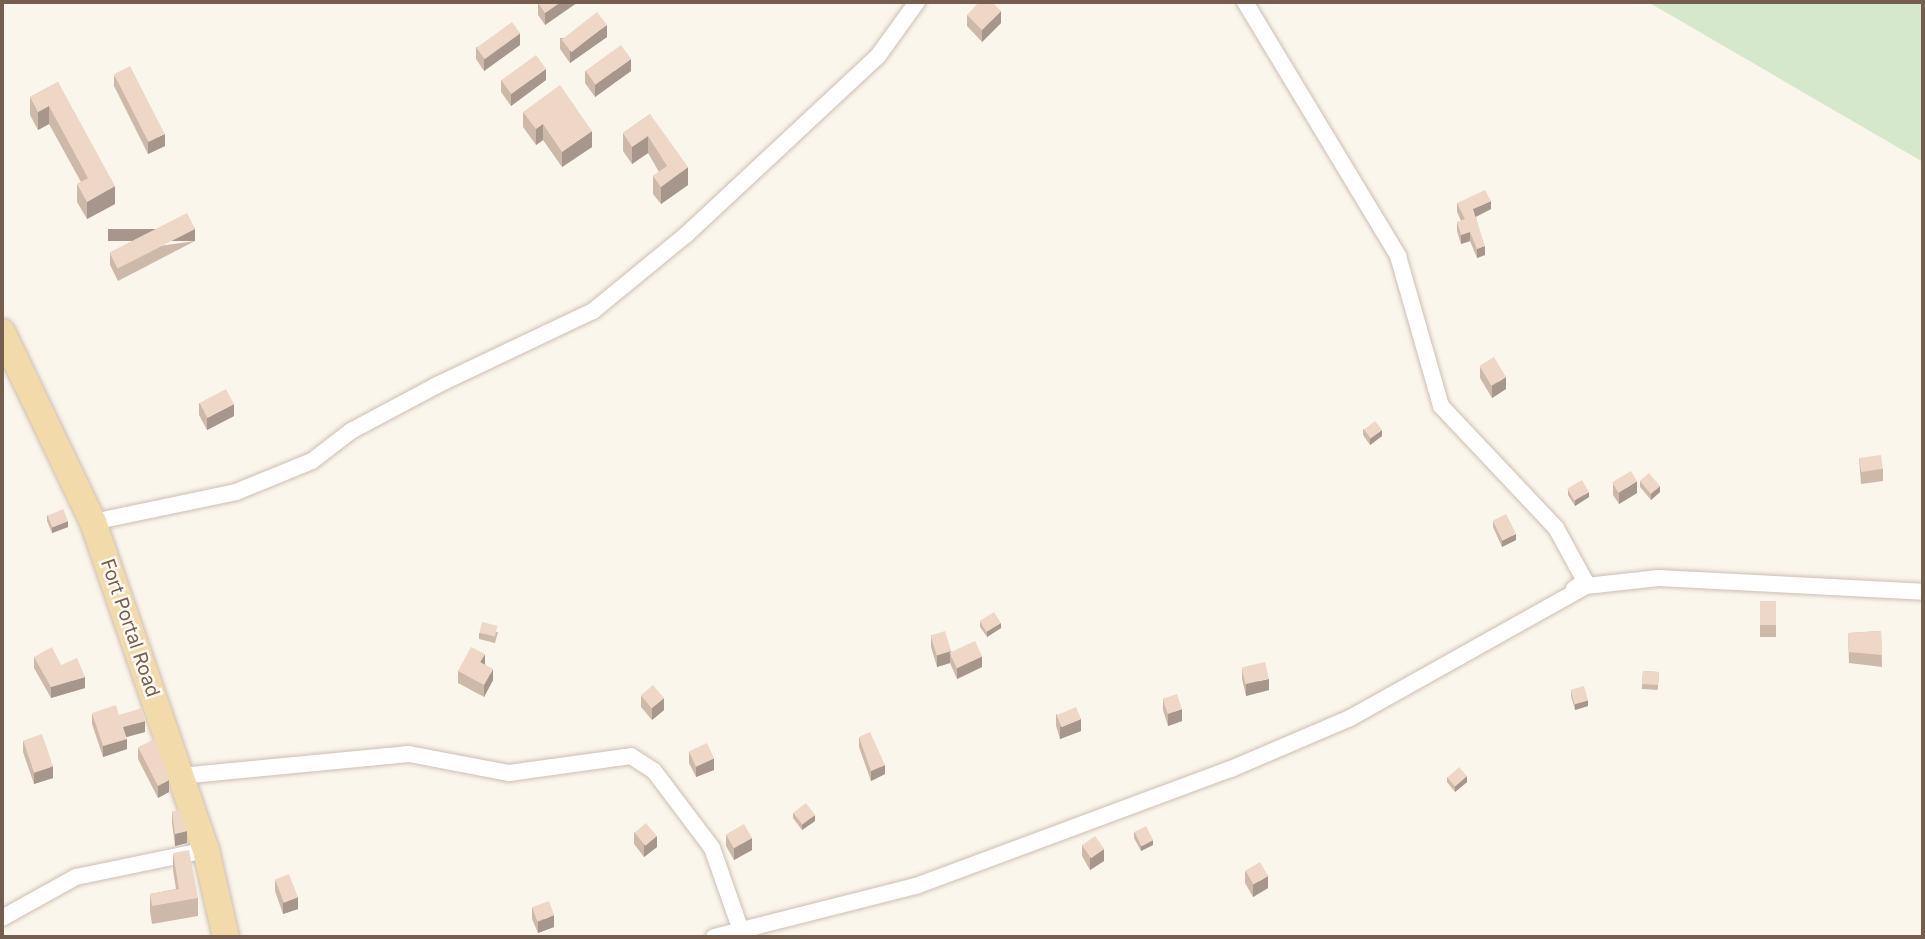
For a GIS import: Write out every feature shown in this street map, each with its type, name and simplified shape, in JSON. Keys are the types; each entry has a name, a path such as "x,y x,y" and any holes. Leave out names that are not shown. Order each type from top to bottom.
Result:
{"main road":[{"name":"Fort Portal Road","path":"2,331 93,522 206,850 226,937"}],"street":[{"path":"93,522 236,492 312,461 351,431 437,385 593,311 686,235 878,56 918,2"},
{"path":"714,937 740,928 916,886 1231,769 1350,718 1569,593 1585,581 1556,528 1485,460 1441,406 1398,256 1245,2"},
{"path":"1569,593 1659,578 1923,592"},
{"path":"180,776 409,754 509,773 631,757 653,771 712,848 740,928"},
{"path":"2,918 76,877 206,850"}],"green space":[{"path":"1648,2 1923,2 1923,162"}],"building":[{"path":"539,2 561,2 545,13"},
{"path":"979,2 992,2 1001,11 982,30 967,15"},
{"path":"597,12 607,25 571,52 562,40"},
{"path":"512,22 520,33 485,59 476,48"},
{"path":"621,45 631,59 595,85 585,71"},
{"path":"536,55 546,69 511,94 501,80"},
{"path":"130,66 165,134 148,142 114,74"},
{"path":"58,82 115,186 87,202 77,184 88,178 49,106 38,112 30,97"},
{"path":"560,85 592,131 562,152 543,124 536,129 523,112"},
{"path":"650,114 688,167 661,187 653,176 667,166 648,136 632,147 623,133"},
{"path":"1485,190 1491,201 1473,209 1485,246 1477,249 1470,232 1461,235 1457,222 1465,219 1457,203"},
{"path":"187,213 195,229 118,269 109,252"},
{"path":"1494,357 1506,377 1491,385 1479,366"},
{"path":"226,389 234,404 207,418 200,403"},
{"path":"1375,421 1382,430 1371,438 1364,430"},
{"path":"1881,455 1883,469 1861,472 1859,458"},
{"path":"1631,471 1637,481 1618,493 1612,482"},
{"path":"1649,473 1660,486 1651,494 1640,481"},
{"path":"1582,480 1589,492 1574,501 1567,488"},
{"path":"63,509 68,521 52,528 47,516"},
{"path":"1506,514 1516,534 1503,540 1493,521"},
{"path":"1760,601 1776,601 1776,625 1760,625"},
{"path":"994,612 1001,623 986,632 980,621"},
{"path":"482,622 498,626 495,637 479,633"},
{"path":"945,631 951,651 937,655 931,635"},
{"path":"1881,631 1882,655 1849,652 1848,633"},
{"path":"975,641 982,656 957,668 950,653"},
{"path":"52,647 61,665 77,658 85,677 51,687 34,657"},
{"path":"471,647 485,654 480,662 493,669 484,685 458,671"},
{"path":"1265,662 1269,679 1245,684 1242,667"},
{"path":"1643,671 1659,672 1658,685 1642,684"},
{"path":"653,685 664,698 652,708 641,695"},
{"path":"1584,686 1588,700 1575,704 1571,690"},
{"path":"1177,694 1182,709 1168,714 1163,699"},
{"path":"116,705 119,715 142,708 145,721 123,727 127,739 103,746 92,713"},
{"path":"1076,707 1081,719 1062,727 1057,715"},
{"path":"870,732 885,765 871,771 859,737"},
{"path":"42,734 53,766 34,773 23,741"},
{"path":"155,739 169,780 158,786 138,747"},
{"path":"707,743 714,758 696,767 689,751"},
{"path":"1459,767 1467,776 1455,787 1447,778"},
{"path":"806,803 815,815 802,825 793,813"},
{"path":"172,811 180,811 187,831 175,834"},
{"path":"646,823 657,836 645,846 635,833"},
{"path":"744,824 752,838 734,848 726,834"},
{"path":"1146,826 1153,840 1142,846 1134,832"},
{"path":"1095,836 1104,849 1091,858 1082,845"},
{"path":"189,850 198,898 152,906 150,894 179,889 173,853"},
{"path":"1260,862 1268,876 1253,884 1245,871"},
{"path":"289,874 298,897 284,903 275,879"},
{"path":"549,901 554,915 537,921 532,907"}]}
